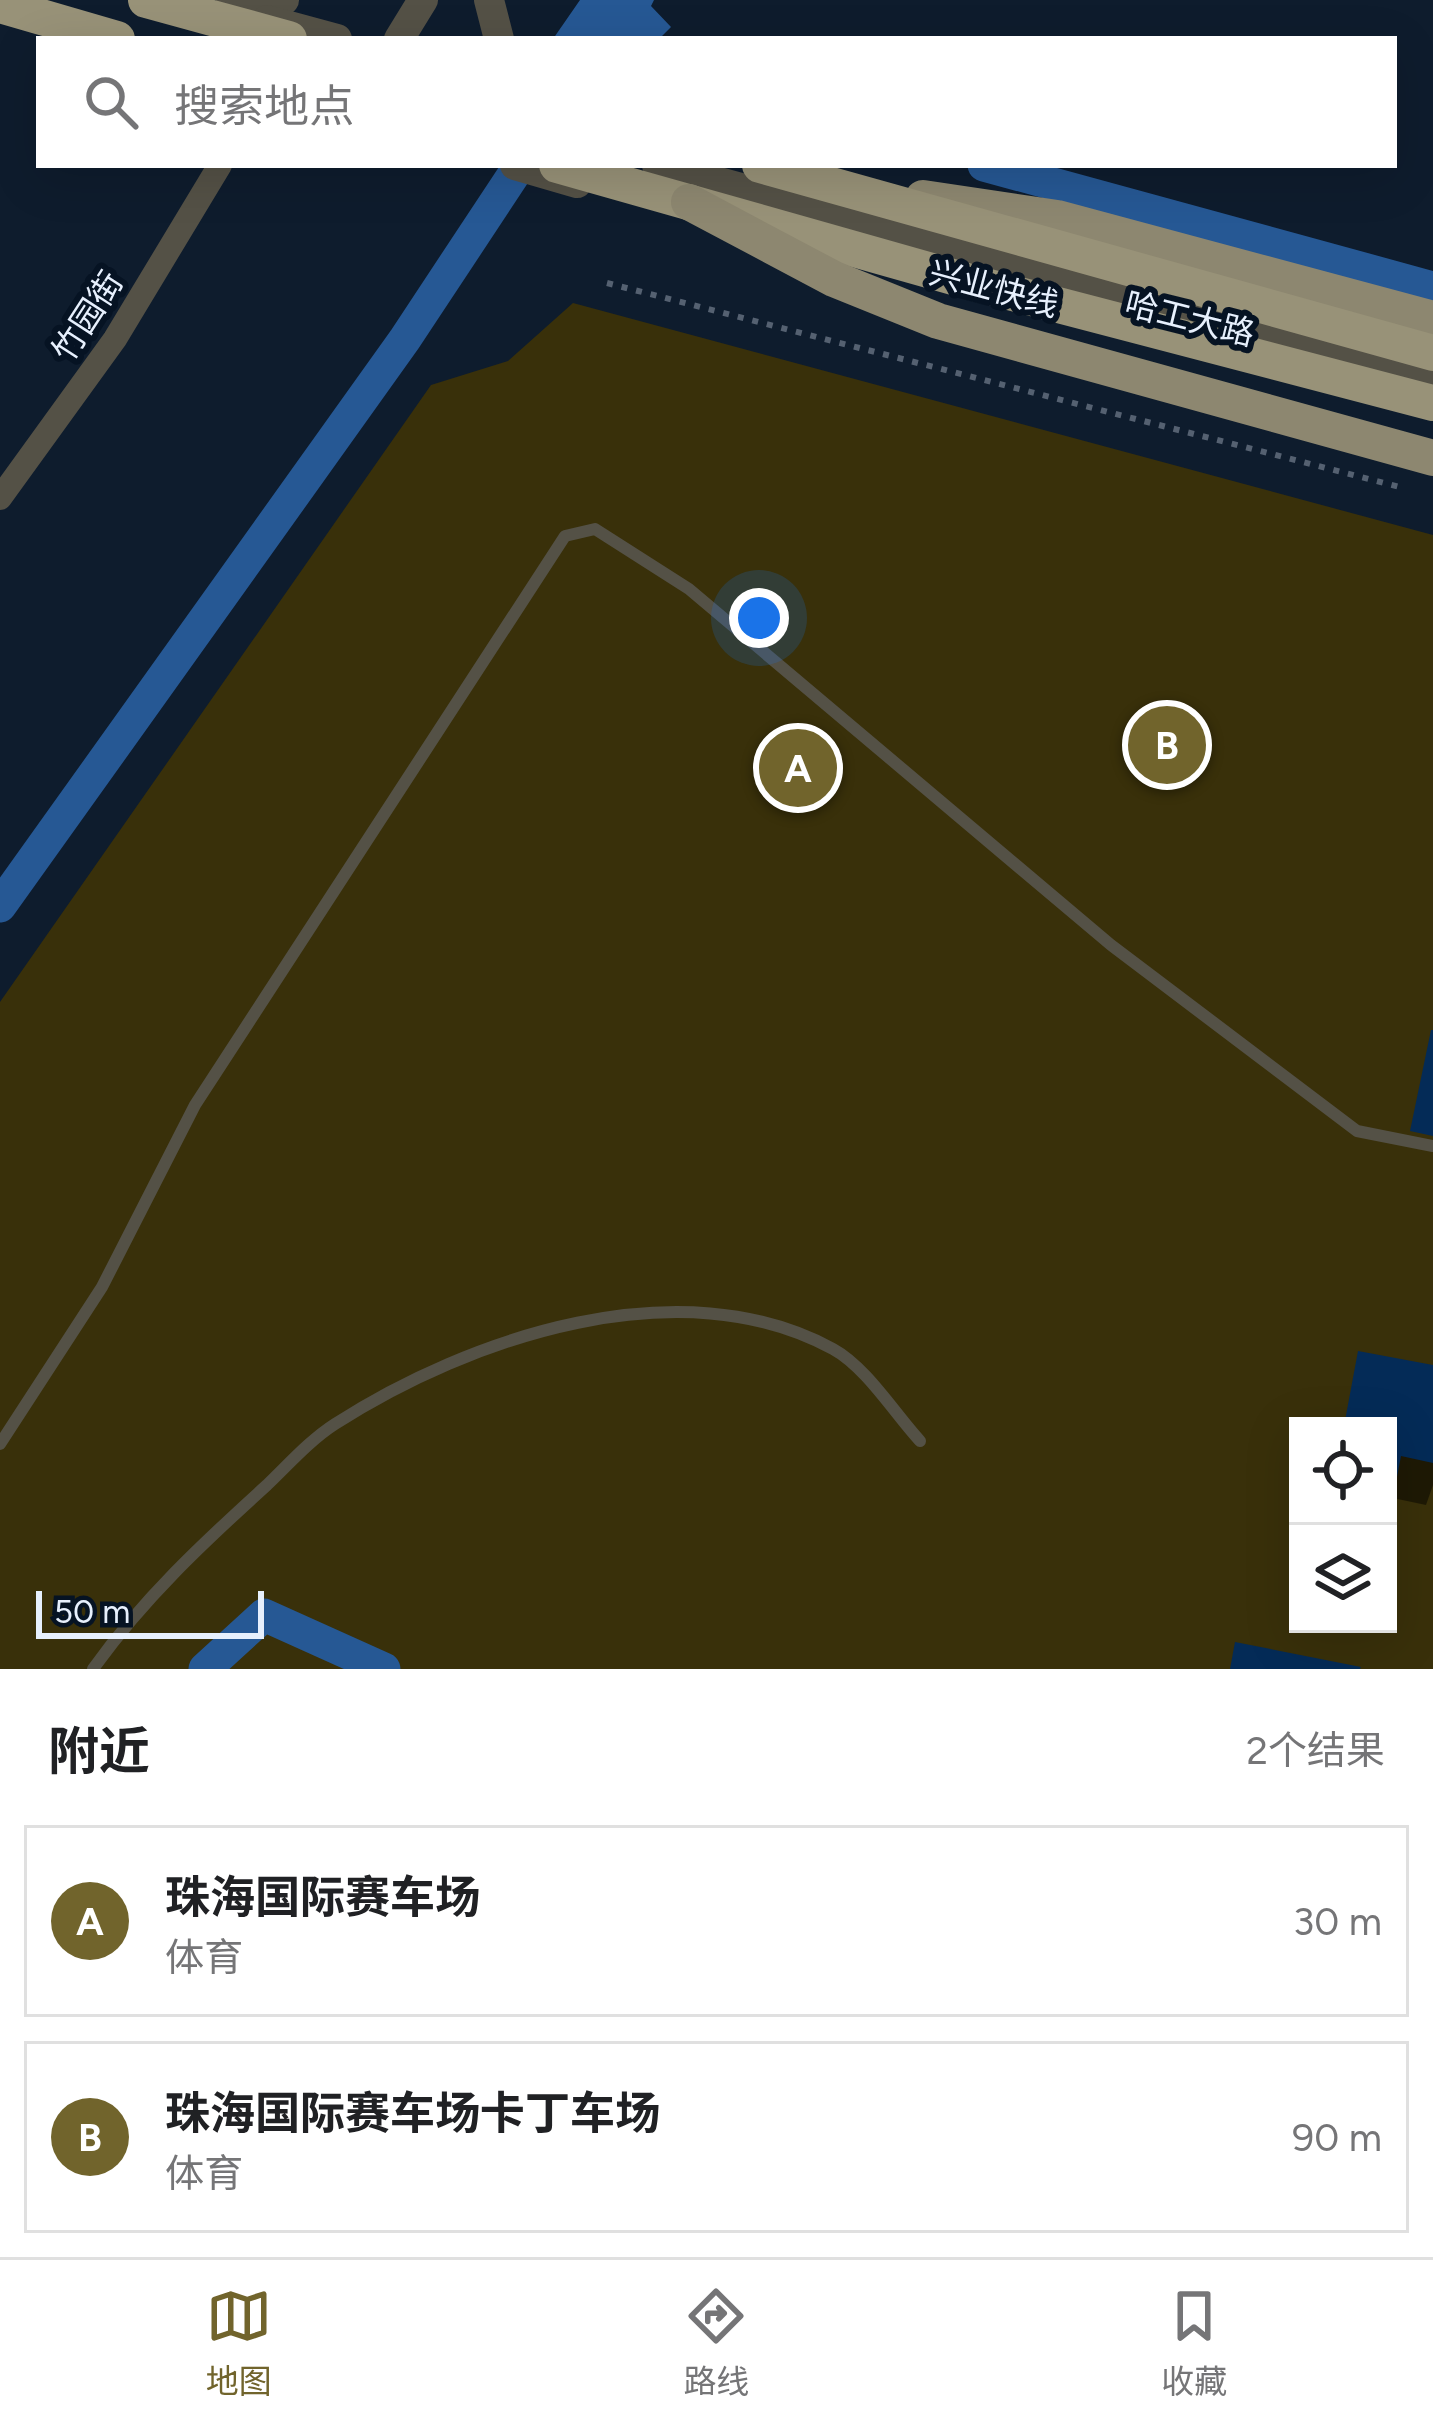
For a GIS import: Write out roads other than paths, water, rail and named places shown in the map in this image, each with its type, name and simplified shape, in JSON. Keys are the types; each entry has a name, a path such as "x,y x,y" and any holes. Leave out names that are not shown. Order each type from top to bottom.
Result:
{"highway":[{"path":"146,0 278,36"},
{"path":"0,5 107,36"},
{"name":"兴业快线","path":"568,168 1433,403"},
{"name":"兴业快线","path":"772,168 1433,353"}],"main road":[{"path":"841,186 1058,218 1433,319"},
{"path":"688,202 834,279 938,321 1433,458"}],"street":[{"path":"196,0 326,36"},
{"path":"228,9 284,0"},
{"path":"401,36 423,0"},
{"path":"489,0 498,36"},
{"path":"0,22 51,36"},
{"name":"竹园街","path":"0,498 115,339 218,168"},
{"name":"哈工大路","path":"525,168 922,286 1433,417"},
{"name":"哈工大路","path":"668,168 1433,378"}],"lane":[{"path":"0,1444 102,1287 194,1105 565,536 595,529 688,589 1111,945 1357,1131 1433,1146"},
{"path":"93,1669 140,1603 332,1426 456,1359 581,1318 691,1314 778,1324 838,1352 920,1442"}],"water":[{"path":"580,0 654,0 651,6 671,27 662,36 555,36"}],"waterway":[{"path":"0,906 405,339 518,168"},
{"path":"995,168 1433,288"},
{"path":"205,1669 264,1615 384,1669"}],"place":[{"name":"珠海国际赛车场卡丁车场","path":"1167,745"},
{"name":"珠海国际赛车场","path":"798,768"}]}
